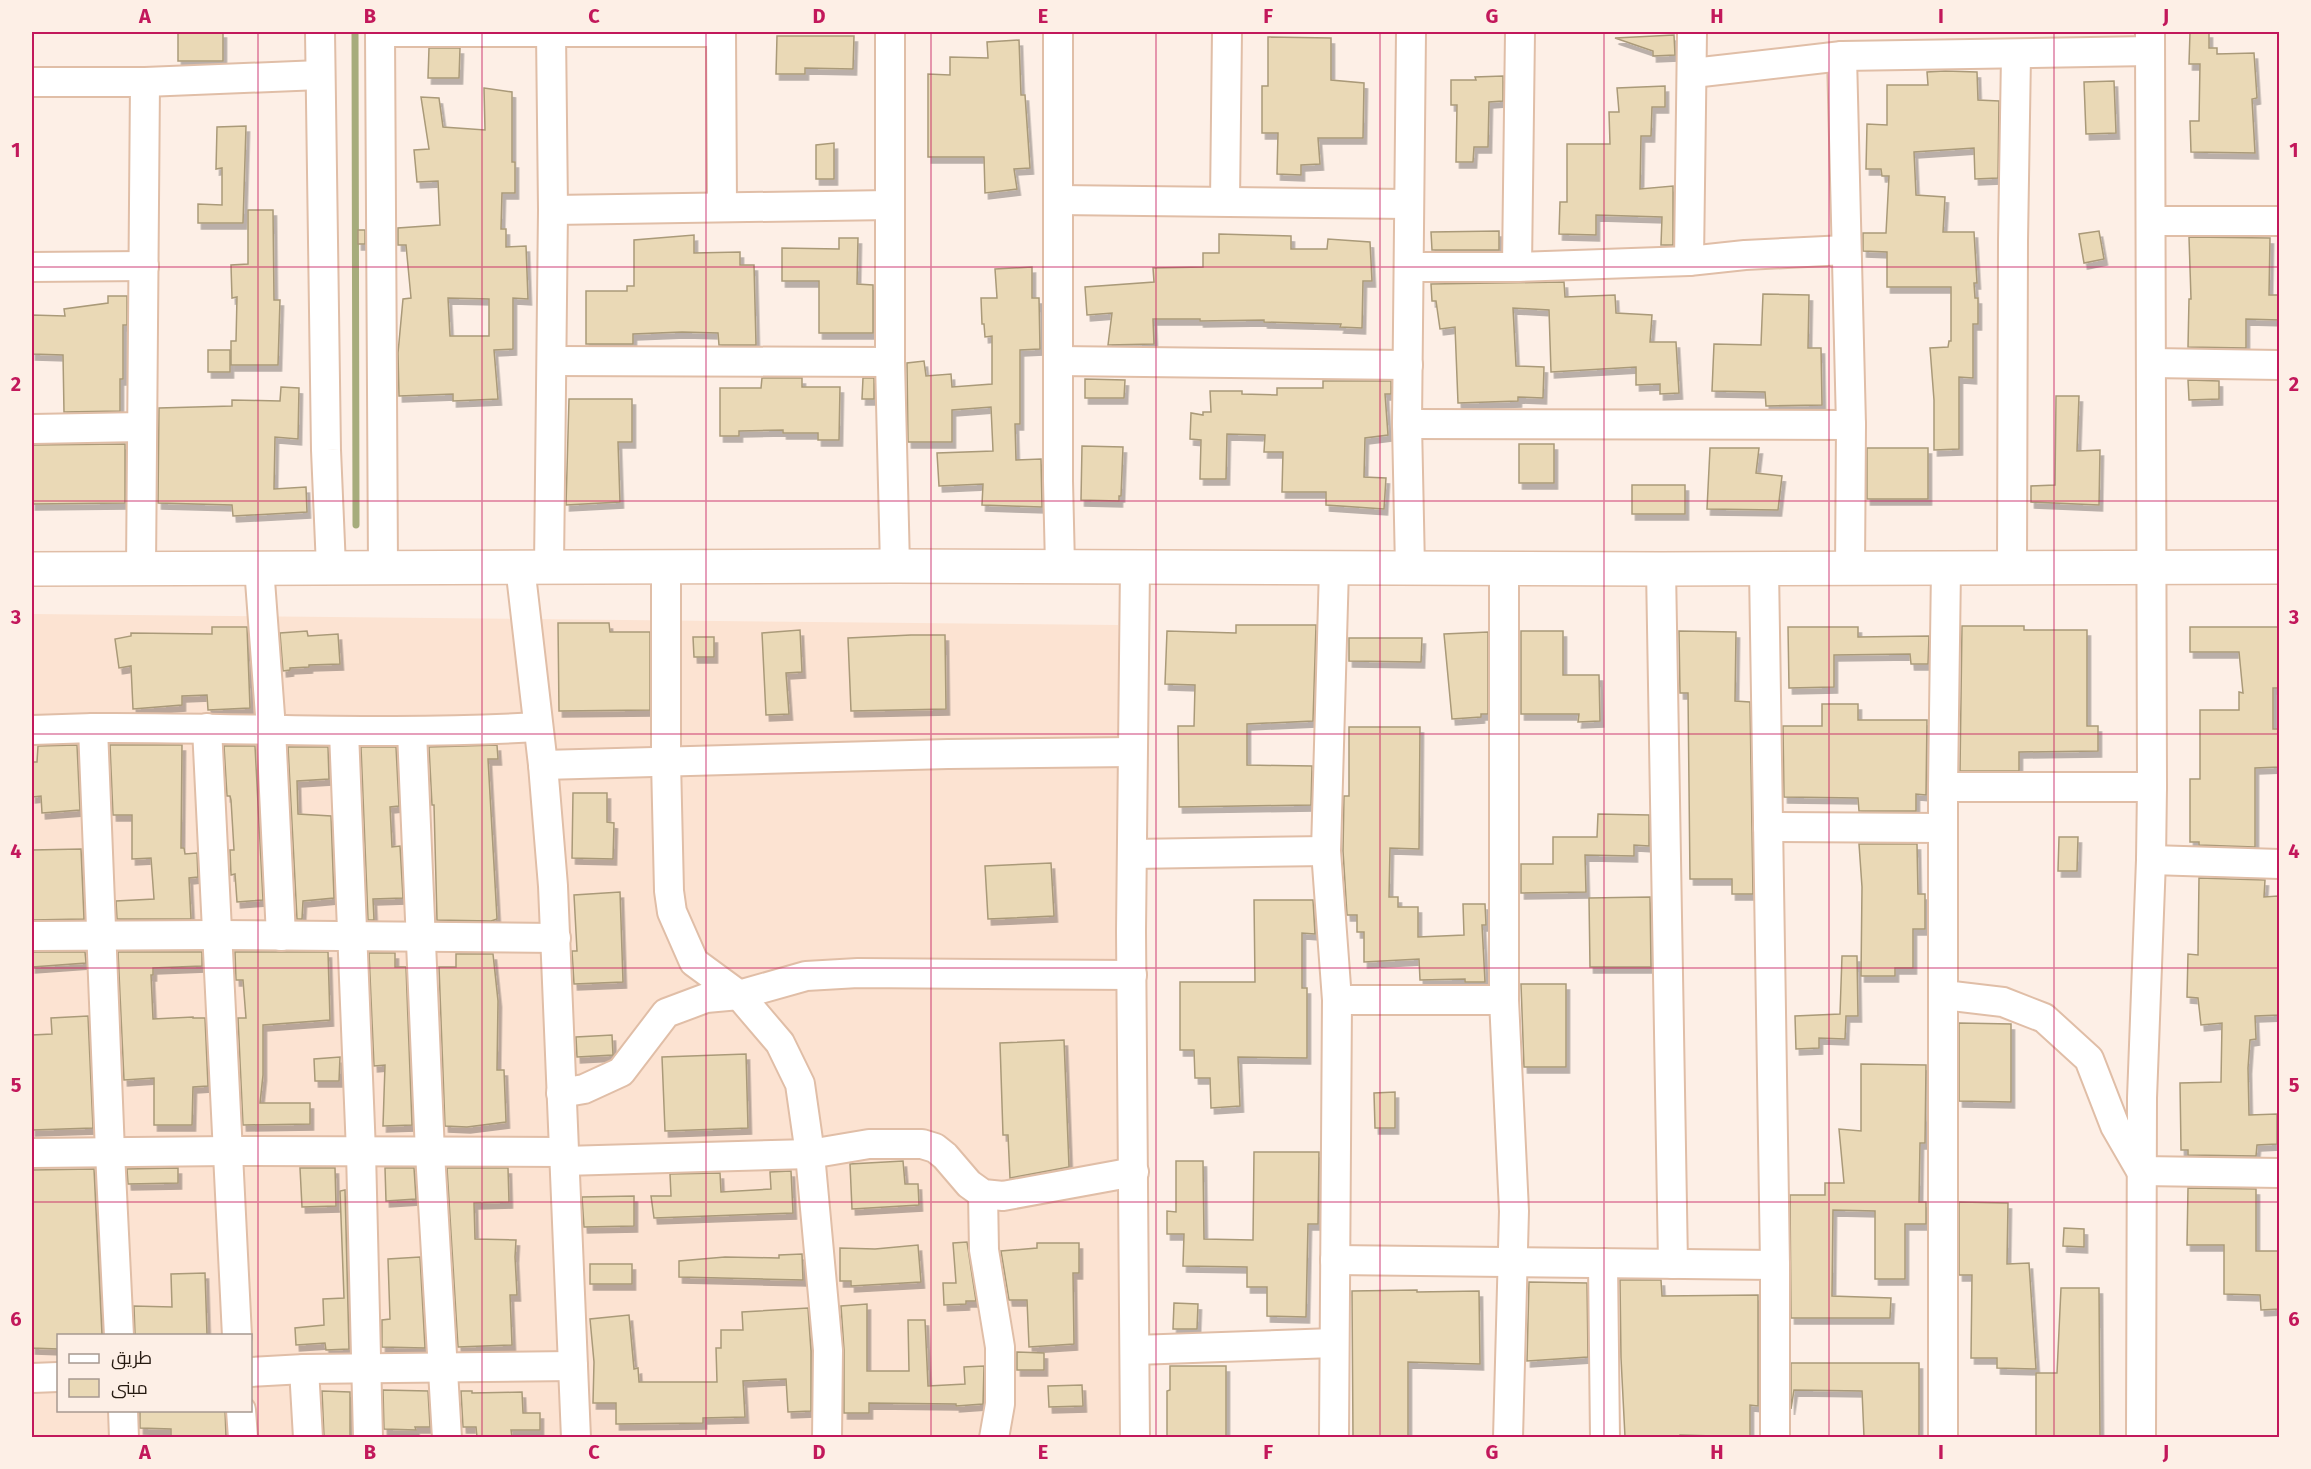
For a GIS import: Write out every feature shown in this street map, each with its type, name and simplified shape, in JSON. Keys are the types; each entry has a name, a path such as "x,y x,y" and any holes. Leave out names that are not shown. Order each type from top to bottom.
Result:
{"highway":[{"path":"32,569 535,566 1504,569 2280,567"}],"street":[{"path":"320,32 326,438 331,567"},
{"path":"380,32 383,568"},
{"path":"389,32 721,32 722,207"},
{"path":"551,32 553,361 535,566 538,726 556,938 576,1437"},
{"path":"890,32 890,362 895,566"},
{"path":"1058,32 1060,566"},
{"path":"1225,201 1227,32"},
{"path":"1410,568 1407,424 1411,32"},
{"path":"1517,267 1520,32"},
{"path":"1689,261 1692,32"},
{"path":"1693,73 1842,56 2016,55 2150,41 2152,787 2141,1171 2140,1437"},
{"path":"2012,568 2016,55"},
{"path":"1842,56 1851,425 1850,569"},
{"path":"32,82 145,82 320,75"},
{"path":"141,569 145,82"},
{"path":"1058,200 1409,204"},
{"path":"553,210 890,205"},
{"path":"2151,221 2280,221"},
{"path":"1409,267 1517,267 1689,261 1745,255 1846,250"},
{"path":"32,267 144,266"},
{"path":"553,361 890,362"},
{"path":"1059,361 1408,364"},
{"path":"2152,363 2280,364"},
{"path":"1407,424 1851,425"},
{"path":"32,429 142,427"},
{"path":"259,567 271,729 281,936"},
{"path":"666,567 666,762 669,891 672,912 694,962 740,995 780,1043 800,1084 810,1154 828,1350 828,1437"},
{"path":"1135,567 1132,752 1135,1437"},
{"path":"1334,568 1326,851 1337,1000 1334,1437"},
{"path":"1943,1437 1943,787 1946,568"},
{"path":"1504,569 1504,1000 1514,1211 1508,1437"},
{"path":"1661,569 1673,1264"},
{"path":"1764,569 1775,1265 1775,1437"},
{"path":"32,730 207,728 412,732 538,726"},
{"path":"93,728 100,935 120,1334"},
{"path":"207,728 237,1334"},
{"path":"344,732 361,1152 368,1437"},
{"path":"412,732 430,1152 441,1367 447,1437"},
{"path":"543,765 1132,752"},
{"path":"1943,787 2152,787"},
{"path":"1768,827 1944,828"},
{"path":"1132,854 1326,851"},
{"path":"2151,860 2280,864"},
{"path":"32,936 556,938"},
{"path":"561,1093 584,1089 621,1072 666,1013 706,998 740,995 806,976 858,973 1132,975"},
{"path":"1944,995 2003,1002 2044,1018 2089,1059 2115,1126 2141,1171"},
{"path":"1337,1000 1504,1000"},
{"path":"32,1153 430,1152 564,1156 810,1154 869,1144 922,1144 935,1148 945,1156 969,1184 983,1194 1003,1197 1134,1172"},
{"path":"2141,1171 2280,1173"},
{"path":"983,1194 984,1250 1000,1347 1000,1404 994,1437"},
{"path":"1335,1260 1775,1265"},
{"path":"1603,1263 1605,1437"},
{"path":"1135,1350 1334,1343"},
{"path":"252,1372 304,1369 573,1366"},
{"path":"304,1369 308,1437"},
{"path":"32,1378 57,1377"},
{"path":"123,1412 124,1437"},
{"path":"241,1412 243,1437"}],"shaded area":[{"path":"32,614 1118,625 1150,1437 32,1438"}],"building":[{"path":"178,32 223,32 223,61 178,61"},
{"path":"2190,32 2209,32 2209,48 2217,48 2217,54 2254,53 2257,98 2252,99 2255,153 2191,152 2190,121 2199,121 2200,64 2189,64"},
{"path":"1674,35 1675,55 1653,56 1653,51 1615,38"},
{"path":"777,36 854,36 853,69 805,68 805,74 776,74"},
{"path":"1268,37 1331,38 1331,80 1364,83 1363,138 1318,138 1320,164 1301,165 1301,175 1277,174 1278,133 1262,133 1262,86 1268,86"},
{"path":"1019,40 1021,95 1025,95 1030,168 1014,169 1017,189 985,193 984,157 928,157 928,74 950,75 950,57 988,58 987,42"},
{"path":"429,48 460,48 459,78 428,78"},
{"path":"1927,72 1977,72 1978,100 1999,101 1998,178 1975,179 1974,148 1914,152 1916,195 1945,197 1943,232 1974,232 1977,283 1974,283 1975,298 1978,298 1978,324 1973,324 1973,378 1959,377 1959,449 1934,450 1934,400 1930,348 1948,347 1951,341 1951,287 1887,287 1887,252 1863,251 1863,233 1886,233 1889,176 1882,176 1881,169 1866,169 1867,124 1887,125 1887,85 1928,85"},
{"path":"1503,76 1503,101 1489,102 1488,147 1474,147 1473,162 1456,162 1457,105 1451,105 1451,80 1476,80 1475,77"},
{"path":"2114,81 2116,133 2086,134 2084,82"},
{"path":"1665,86 1665,107 1652,107 1651,136 1641,136 1640,189 1673,186 1673,245 1661,245 1662,217 1596,215 1596,235 1559,234 1560,202 1567,202 1567,144 1610,144 1609,112 1619,112 1617,88"},
{"path":"484,88 512,92 512,162 515,162 515,193 502,193 501,229 506,229 506,247 526,246 528,299 513,298 513,349 494,350 498,399 453,401 453,394 399,396 398,353 403,299 411,298 406,245 398,245 398,228 440,225 438,181 417,182 414,150 429,149 421,97 439,98 443,127 485,130","holes":["448,298 489,299 489,336 450,336"]},
{"path":"246,126 243,223 198,223 198,204 222,205 222,168 216,169 217,127"},
{"path":"834,143 834,179 816,179 816,145"},
{"path":"248,210 273,210 274,300 280,300 278,365 231,365 231,341 236,341 237,297 232,298 231,265 248,264"},
{"path":"358,230 365,230 365,244 358,244"},
{"path":"1499,231 1499,250 1432,250 1431,232"},
{"path":"2099,231 2104,259 2084,263 2079,234"},
{"path":"1219,234 1291,236 1291,249 1327,249 1328,239 1370,242 1372,281 1363,281 1362,328 1340,327 1341,324 1264,322 1264,320 1153,319 1154,344 1108,345 1112,313 1087,315 1085,287 1154,282 1153,268 1203,267 1203,253 1219,253"},
{"path":"694,235 694,253 740,252 740,265 754,265 756,345 719,345 718,333 682,332 633,334 633,344 586,344 586,291 627,291 627,286 634,286 634,240"},
{"path":"2189,237 2270,238 2269,295 2280,295 2280,320 2246,319 2246,348 2188,347 2189,299 2191,299"},
{"path":"839,238 858,238 857,284 873,285 873,333 819,333 819,281 782,281 782,248 839,249"},
{"path":"1032,267 1032,298 1039,298 1040,349 1020,350 1020,424 1015,424 1016,460 1041,459 1042,507 982,505 983,484 939,486 937,453 993,451 991,407 952,410 952,442 908,442 907,363 924,361 926,376 951,374 952,387 992,384 992,336 985,337 981,298 997,298 995,269"},
{"path":"1564,282 1565,297 1615,295 1616,313 1652,315 1650,342 1676,342 1679,393 1660,394 1660,384 1636,385 1636,367 1551,372 1549,310 1513,308 1516,366 1544,367 1543,398 1518,397 1518,401 1458,403 1455,327 1440,329 1436,301 1432,301 1431,284"},
{"path":"1763,294 1809,295 1808,348 1821,348 1822,405 1766,406 1765,392 1712,391 1714,344 1761,345"},
{"path":"108,296 127,296 127,325 123,325 123,379 120,379 120,411 64,412 63,355 32,354 32,315 65,316 64,309 108,303"},
{"path":"208,350 230,350 230,372 208,372"},
{"path":"762,378 802,378 802,387 840,387 839,440 818,440 818,433 783,433 783,430 739,431 739,436 720,436 720,388 761,388"},
{"path":"863,378 874,378 874,399 862,399"},
{"path":"1085,379 1125,380 1124,398 1085,398"},
{"path":"2188,380 2219,381 2219,399 2189,400"},
{"path":"1323,381 1391,381 1391,394 1385,394 1388,435 1365,438 1364,477 1386,478 1384,509 1326,505 1326,492 1282,492 1283,452 1264,452 1265,435 1227,434 1226,479 1200,479 1201,440 1190,439 1191,413 1203,415 1203,412 1211,412 1210,391 1242,391 1242,394 1277,395 1277,388 1323,388"},
{"path":"281,387 299,388 298,439 275,437 274,489 306,487 307,512 233,516 232,505 158,503 159,408 232,406 232,400 280,401"},
{"path":"2056,396 2079,396 2077,451 2100,450 2099,505 2031,502 2031,486 2055,485"},
{"path":"569,399 632,399 632,442 618,442 620,502 566,505"},
{"path":"125,444 125,503 32,504 32,445"},
{"path":"1519,444 1554,444 1554,483 1519,483"},
{"path":"1082,446 1123,447 1119,501 1081,500"},
{"path":"1710,448 1759,448 1756,473 1782,476 1778,510 1707,509"},
{"path":"1867,448 1928,448 1928,499 1867,499"},
{"path":"1632,485 1685,485 1685,514 1632,514"},
{"path":"558,623 609,623 610,632 650,632 650,710 559,711"},
{"path":"1236,625 1316,625 1313,721 1247,724 1247,765 1312,766 1311,805 1179,807 1178,726 1194,726 1195,685 1165,684 1167,631 1236,633"},
{"path":"1962,626 2024,626 2024,630 2087,630 2087,726 2098,726 2098,751 2019,752 2019,771 1960,771"},
{"path":"212,627 247,627 250,708 208,710 207,695 182,696 182,705 133,709 131,666 119,668 115,639 131,636 131,633 212,634"},
{"path":"1788,627 1858,627 1858,637 1929,636 1928,664 1911,664 1910,654 1834,655 1834,687 1789,688"},
{"path":"2190,627 2279,627 2279,688 2273,688 2273,729 2280,729 2280,767 2255,768 2255,847 2199,845 2199,842 2190,842 2190,779 2200,779 2200,710 2239,710 2239,692 2243,693 2239,652 2190,652"},
{"path":"800,630 802,672 786,673 789,714 766,715 762,633"},
{"path":"307,631 308,636 338,634 340,664 309,665 309,667 290,668 290,670 283,671 280,633"},
{"path":"1521,631 1563,631 1563,675 1599,675 1600,721 1578,722 1579,714 1521,714"},
{"path":"1679,631 1736,632 1735,701 1750,702 1753,894 1732,894 1732,879 1690,879 1688,693 1680,693"},
{"path":"1488,632 1488,714 1481,714 1481,717 1452,719 1444,634"},
{"path":"945,635 946,709 851,711 848,638"},
{"path":"693,637 714,637 714,657 694,657"},
{"path":"1349,638 1422,638 1421,662 1349,661"},
{"path":"1822,704 1858,704 1858,720 1927,720 1926,795 1916,794 1916,811 1859,811 1858,798 1784,797 1783,726 1822,726"},
{"path":"1349,727 1420,727 1419,849 1390,848 1389,897 1398,897 1398,907 1418,907 1418,937 1464,935 1463,904 1485,904 1486,925 1482,925 1485,982 1465,982 1465,979 1420,980 1419,959 1364,962 1364,932 1357,932 1357,915 1347,915 1343,851 1344,796 1349,796"},
{"path":"77,745 80,810 42,813 41,796 32,797 32,762 37,762 38,746"},
{"path":"110,745 182,745 181,848 184,848 185,854 197,853 198,877 189,878 191,919 117,919 116,901 154,899 151,858 132,859 132,815 113,815"},
{"path":"497,745 498,759 488,759 497,919 491,921 437,920 434,805 432,805 429,747"},
{"path":"224,746 255,746 263,900 237,902 235,874 231,875 230,850 234,850"},
{"path":"288,747 328,747 329,779 297,781 298,814 331,816 334,898 303,901 302,919 297,919"},
{"path":"361,747 396,747 399,806 390,807 392,847 400,846 403,898 373,899 374,920 368,920"},
{"path":"573,793 607,793 607,822 614,823 613,859 572,858"},
{"path":"1598,814 1649,815 1649,846 1634,845 1634,856 1585,855 1586,892 1521,893 1521,864 1553,864 1553,837 1597,837"},
{"path":"2059,837 2078,837 2077,871 2058,871"},
{"path":"1859,844 1917,844 1918,894 1925,894 1925,929 1913,929 1913,968 1895,968 1895,976 1861,976 1862,887"},
{"path":"81,849 84,919 32,920 32,850"},
{"path":"1051,863 1054,916 988,919 985,866"},
{"path":"2199,878 2265,880 2264,897 2278,896 2280,1015 2255,1016 2256,1039 2250,1040 2248,1068 2249,1115 2277,1114 2277,1144 2257,1145 2256,1156 2188,1155 2188,1150 2181,1150 2180,1083 2221,1082 2222,1023 2201,1025 2198,998 2187,997 2188,954 2198,955"},
{"path":"620,892 623,982 574,984 572,951 577,951 574,895"},
{"path":"1650,897 1651,967 1590,967 1589,898"},
{"path":"1254,900 1313,900 1315,934 1302,933 1302,988 1307,988 1307,1058 1238,1057 1240,1106 1211,1108 1210,1078 1195,1078 1194,1050 1180,1050 1180,982 1255,982"},
{"path":"32,952 85,952 86,963 32,967"},
{"path":"118,952 202,952 202,966 153,968 153,975 151,975 153,1019 205,1018 208,1086 193,1087 192,1125 154,1125 154,1078 124,1080"},
{"path":"235,952 328,952 330,1020 263,1025 263,1075 260,1103 310,1103 310,1124 243,1125 238,1018 246,1018 243,980 236,980"},
{"path":"369,953 395,953 395,967 406,967 412,1125 383,1126 385,1065 374,1066"},
{"path":"456,954 493,954 498,1001 497,1070 504,1070 506,1122 467,1127 445,1126 439,967 456,967"},
{"path":"1842,956 1857,956 1858,1016 1846,1016 1845,1039 1819,1038 1819,1048 1796,1049 1795,1016 1840,1014"},
{"path":"1521,984 1566,984 1566,1067 1524,1067"},
{"path":"88,1016 93,1128 32,1130 32,1035 52,1034 51,1018"},
{"path":"1959,1023 2011,1024 2011,1102 1959,1101"},
{"path":"612,1035 613,1055 577,1057 576,1037"},
{"path":"1064,1040 1069,1167 1010,1178 1008,1135 1003,1135 1000,1043"},
{"path":"746,1054 748,1128 665,1131 662,1057"},
{"path":"340,1057 339,1081 315,1081 314,1059"},
{"path":"1861,1064 1926,1065 1925,1143 1920,1143 1919,1202 1926,1202 1926,1224 1905,1224 1905,1279 1875,1279 1875,1211 1833,1210 1832,1296 1891,1298 1890,1318 1791,1318 1790,1195 1825,1195 1825,1183 1844,1183 1839,1129 1861,1131"},
{"path":"1395,1092 1395,1128 1375,1128 1374,1093"},
{"path":"1254,1152 1319,1152 1318,1224 1308,1224 1306,1317 1267,1316 1267,1287 1247,1287 1247,1267 1183,1266 1184,1234 1167,1234 1167,1211 1176,1212 1176,1161 1203,1161 1204,1239 1253,1240"},
{"path":"903,1161 905,1184 918,1184 919,1205 852,1209 850,1164"},
{"path":"178,1168 178,1183 128,1184 127,1169"},
{"path":"300,1168 335,1168 336,1206 302,1207"},
{"path":"385,1168 414,1168 416,1199 386,1201"},
{"path":"447,1168 508,1168 509,1202 474,1203 475,1239 516,1240 517,1295 510,1295 512,1345 458,1347"},
{"path":"94,1169 102,1334 57,1334 57,1349 32,1348 32,1170"},
{"path":"791,1171 793,1213 654,1218 651,1196 671,1196 670,1174 720,1173 721,1192 771,1189 770,1172"},
{"path":"2188,1188 2256,1189 2256,1251 2280,1251 2280,1309 2261,1310 2260,1295 2224,1294 2224,1245 2187,1245"},
{"path":"345,1190 349,1349 326,1350 325,1343 296,1345 295,1328 324,1325 323,1299 344,1298 340,1191"},
{"path":"634,1196 634,1226 584,1227 582,1197"},
{"path":"1959,1202 2008,1203 2007,1264 2029,1263 2036,1369 1997,1368 1997,1358 1971,1358 1972,1275 1959,1275"},
{"path":"2064,1228 2084,1229 2084,1247 2063,1246"},
{"path":"967,1242 976,1301 944,1305 943,1283 956,1283 953,1243"},
{"path":"1037,1243 1079,1243 1079,1273 1073,1273 1074,1344 1029,1347 1027,1300 1009,1300 1001,1251 1037,1248"},
{"path":"918,1245 921,1282 851,1286 851,1281 840,1281 840,1248 875,1249"},
{"path":"802,1254 803,1280 679,1277 679,1261 725,1257 779,1258 779,1255"},
{"path":"420,1257 425,1348 382,1347 382,1320 390,1319 388,1259"},
{"path":"590,1264 632,1264 632,1284 590,1284"},
{"path":"205,1273 207,1334 135,1334 134,1306 172,1307 171,1274"},
{"path":"1620,1280 1661,1280 1662,1296 1758,1295 1758,1406 1750,1405 1750,1437 1680,1435 1680,1437 1625,1437"},
{"path":"1529,1282 1587,1283 1588,1357 1527,1361"},
{"path":"2061,1288 2099,1288 2100,1437 2036,1437 2036,1373 2057,1373"},
{"path":"1417,1290 1417,1292 1479,1291 1480,1364 1408,1362 1408,1437 1353,1437 1352,1291"},
{"path":"1174,1303 1198,1304 1197,1329 1173,1329"},
{"path":"867,1304 867,1371 909,1371 908,1320 925,1320 928,1386 965,1384 964,1367 984,1366 983,1404 956,1406 956,1404 869,1403 869,1413 844,1413 841,1306"},
{"path":"808,1308 811,1411 788,1412 786,1379 743,1381 745,1417 703,1418 703,1423 616,1424 616,1403 593,1403 594,1362 590,1319 629,1315 634,1369 638,1368 639,1382 717,1382 716,1348 721,1348 721,1330 743,1330 742,1312"},
{"path":"1017,1352 1044,1353 1044,1370 1017,1370"},
{"path":"1791,1363 1919,1363 1919,1437 1864,1437 1862,1391 1794,1390 1791,1409"},
{"path":"1170,1366 1226,1366 1226,1437 1167,1437 1167,1391 1170,1390"},
{"path":"1082,1385 1083,1406 1049,1407 1048,1386"},
{"path":"383,1390 428,1391 430,1427 415,1427 416,1430 384,1429"},
{"path":"322,1391 350,1392 350,1437 324,1437"},
{"path":"461,1391 472,1391 472,1393 522,1392 523,1413 540,1413 540,1430 511,1430 512,1437 477,1437 476,1427 463,1427"},
{"path":"140,1412 225,1412 226,1437 171,1437 171,1429 140,1428"}],"waterway":[{"path":"355,32 356,525"}]}
